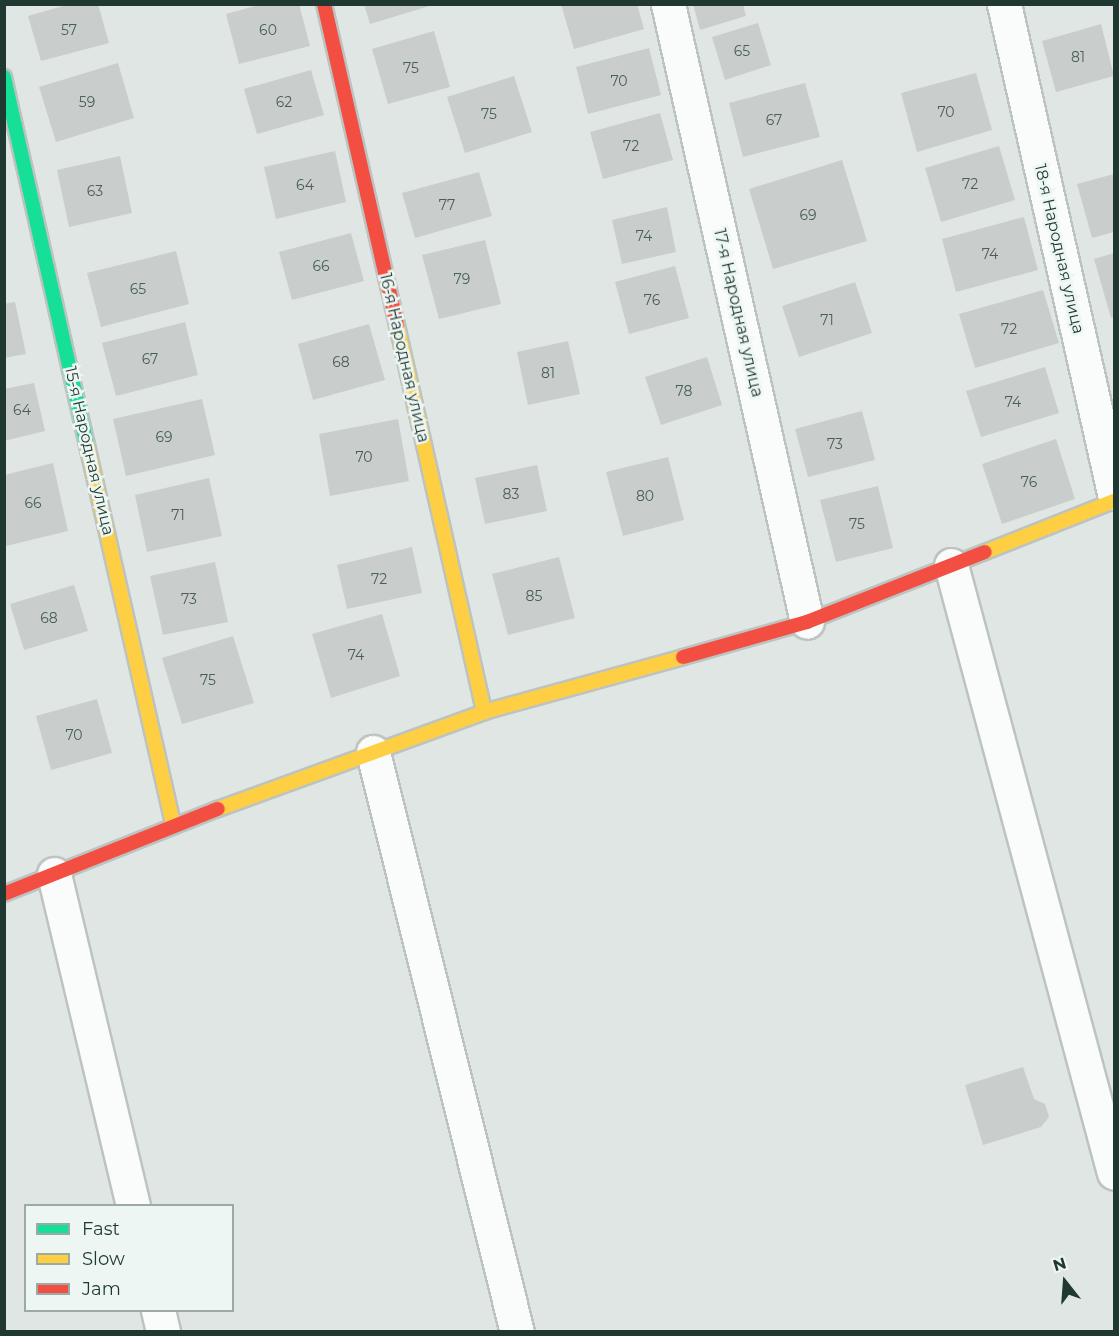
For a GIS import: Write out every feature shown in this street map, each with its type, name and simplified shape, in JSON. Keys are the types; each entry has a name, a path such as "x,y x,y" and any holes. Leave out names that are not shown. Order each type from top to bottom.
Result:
{"street":[{"name":"16-я Народная улица","path":"324,4 484,712"},
{"name":"17-я Народная улица","path":"668,4 807,622"},
{"name":"18-я Народная улица","path":"1004,4 1114,493"},
{"name":"15-я Народная улица","path":"4,77 173,825"},
{"path":"4,894 173,825 484,712 807,622 1114,501"},
{"path":"951,565 1114,1173"},
{"path":"374,752 517,1332"},
{"path":"54,874 133,1204"},
{"path":"158,1312 163,1332"}],"building":[{"path":"70,4 98,4 109,43 41,61 28,16"},
{"path":"262,4 299,4 310,46 239,64 226,14"},
{"path":"364,4 433,4 433,5 370,24"},
{"path":"561,4 637,4 644,29 574,49"},
{"path":"693,4 743,4 746,16 700,30"},
{"path":"758,23 771,65 725,80 712,37"},
{"path":"1101,24 1114,76 1056,92 1042,41"},
{"path":"434,31 450,87 388,104 372,49"},
{"path":"649,48 661,95 588,114 576,67"},
{"path":"118,63 134,118 56,142 39,87"},
{"path":"311,70 324,115 257,134 244,89"},
{"path":"976,73 992,130 917,152 901,93"},
{"path":"514,76 532,132 465,153 447,97"},
{"path":"805,83 820,137 743,157 729,103"},
{"path":"660,113 673,160 603,179 590,132"},
{"path":"999,146 1015,200 941,222 925,168"},
{"path":"335,151 346,202 276,219 264,167"},
{"path":"120,156 132,213 69,227 57,170"},
{"path":"842,160 867,241 773,269 749,189"},
{"path":"479,172 492,216 415,238 402,193"},
{"path":"1114,174 1114,232 1092,238 1077,184"},
{"path":"667,207 676,252 622,264 612,220"},
{"path":"1024,217 1038,270 956,292 942,239"},
{"path":"351,233 364,281 292,300 279,252"},
{"path":"485,240 501,304 439,319 422,255"},
{"path":"176,251 189,304 101,327 87,273"},
{"path":"1114,253 1114,317 1111,318 1094,259"},
{"path":"675,266 689,318 629,334 615,282"},
{"path":"855,282 872,333 799,357 782,306"},
{"path":"1043,290 1059,343 975,368 959,314"},
{"path":"15,302 26,354 4,358 4,304"},
{"path":"185,322 198,375 116,396 102,343"},
{"path":"369,324 385,380 313,400 298,344"},
{"path":"568,341 580,394 528,405 517,352"},
{"path":"707,357 722,405 661,425 645,377"},
{"path":"1045,367 1059,413 981,437 966,391"},
{"path":"34,383 45,431 4,441 4,389"},
{"path":"202,399 215,455 126,476 113,419"},
{"path":"862,411 875,460 808,477 795,429"},
{"path":"398,419 409,481 330,496 319,434"},
{"path":"1056,439 1075,499 1002,524 982,464"},
{"path":"668,457 684,520 623,536 606,472"},
{"path":"53,463 68,531 6,546 4,475"},
{"path":"537,465 547,511 485,524 475,478"},
{"path":"209,478 222,536 147,552 135,495"},
{"path":"878,486 893,548 836,562 820,500"},
{"path":"412,547 422,593 347,609 337,565"},
{"path":"559,557 575,618 508,635 492,574"},
{"path":"215,562 228,622 163,635 150,576"},
{"path":"74,585 88,631 24,650 10,604"},
{"path":"382,614 400,676 331,698 312,634"},
{"path":"233,636 254,703 182,724 162,658"},
{"path":"97,699 112,753 51,770 36,716"},
{"path":"1023,1067 1034,1099 1045,1104 1049,1117 1041,1127 983,1145 965,1085"}],"traffic: fast":[{"path":"4,77 87,445"}],"traffic: slow":[{"path":"397,325 484,712"},
{"path":"87,445 173,825"},
{"path":"985,552 1114,501"},
{"path":"218,809 484,712 683,657"}],"traffic: jam":[{"path":"324,4 397,325"},
{"path":"683,657 807,622 985,552"},
{"path":"4,894 218,809"}]}
